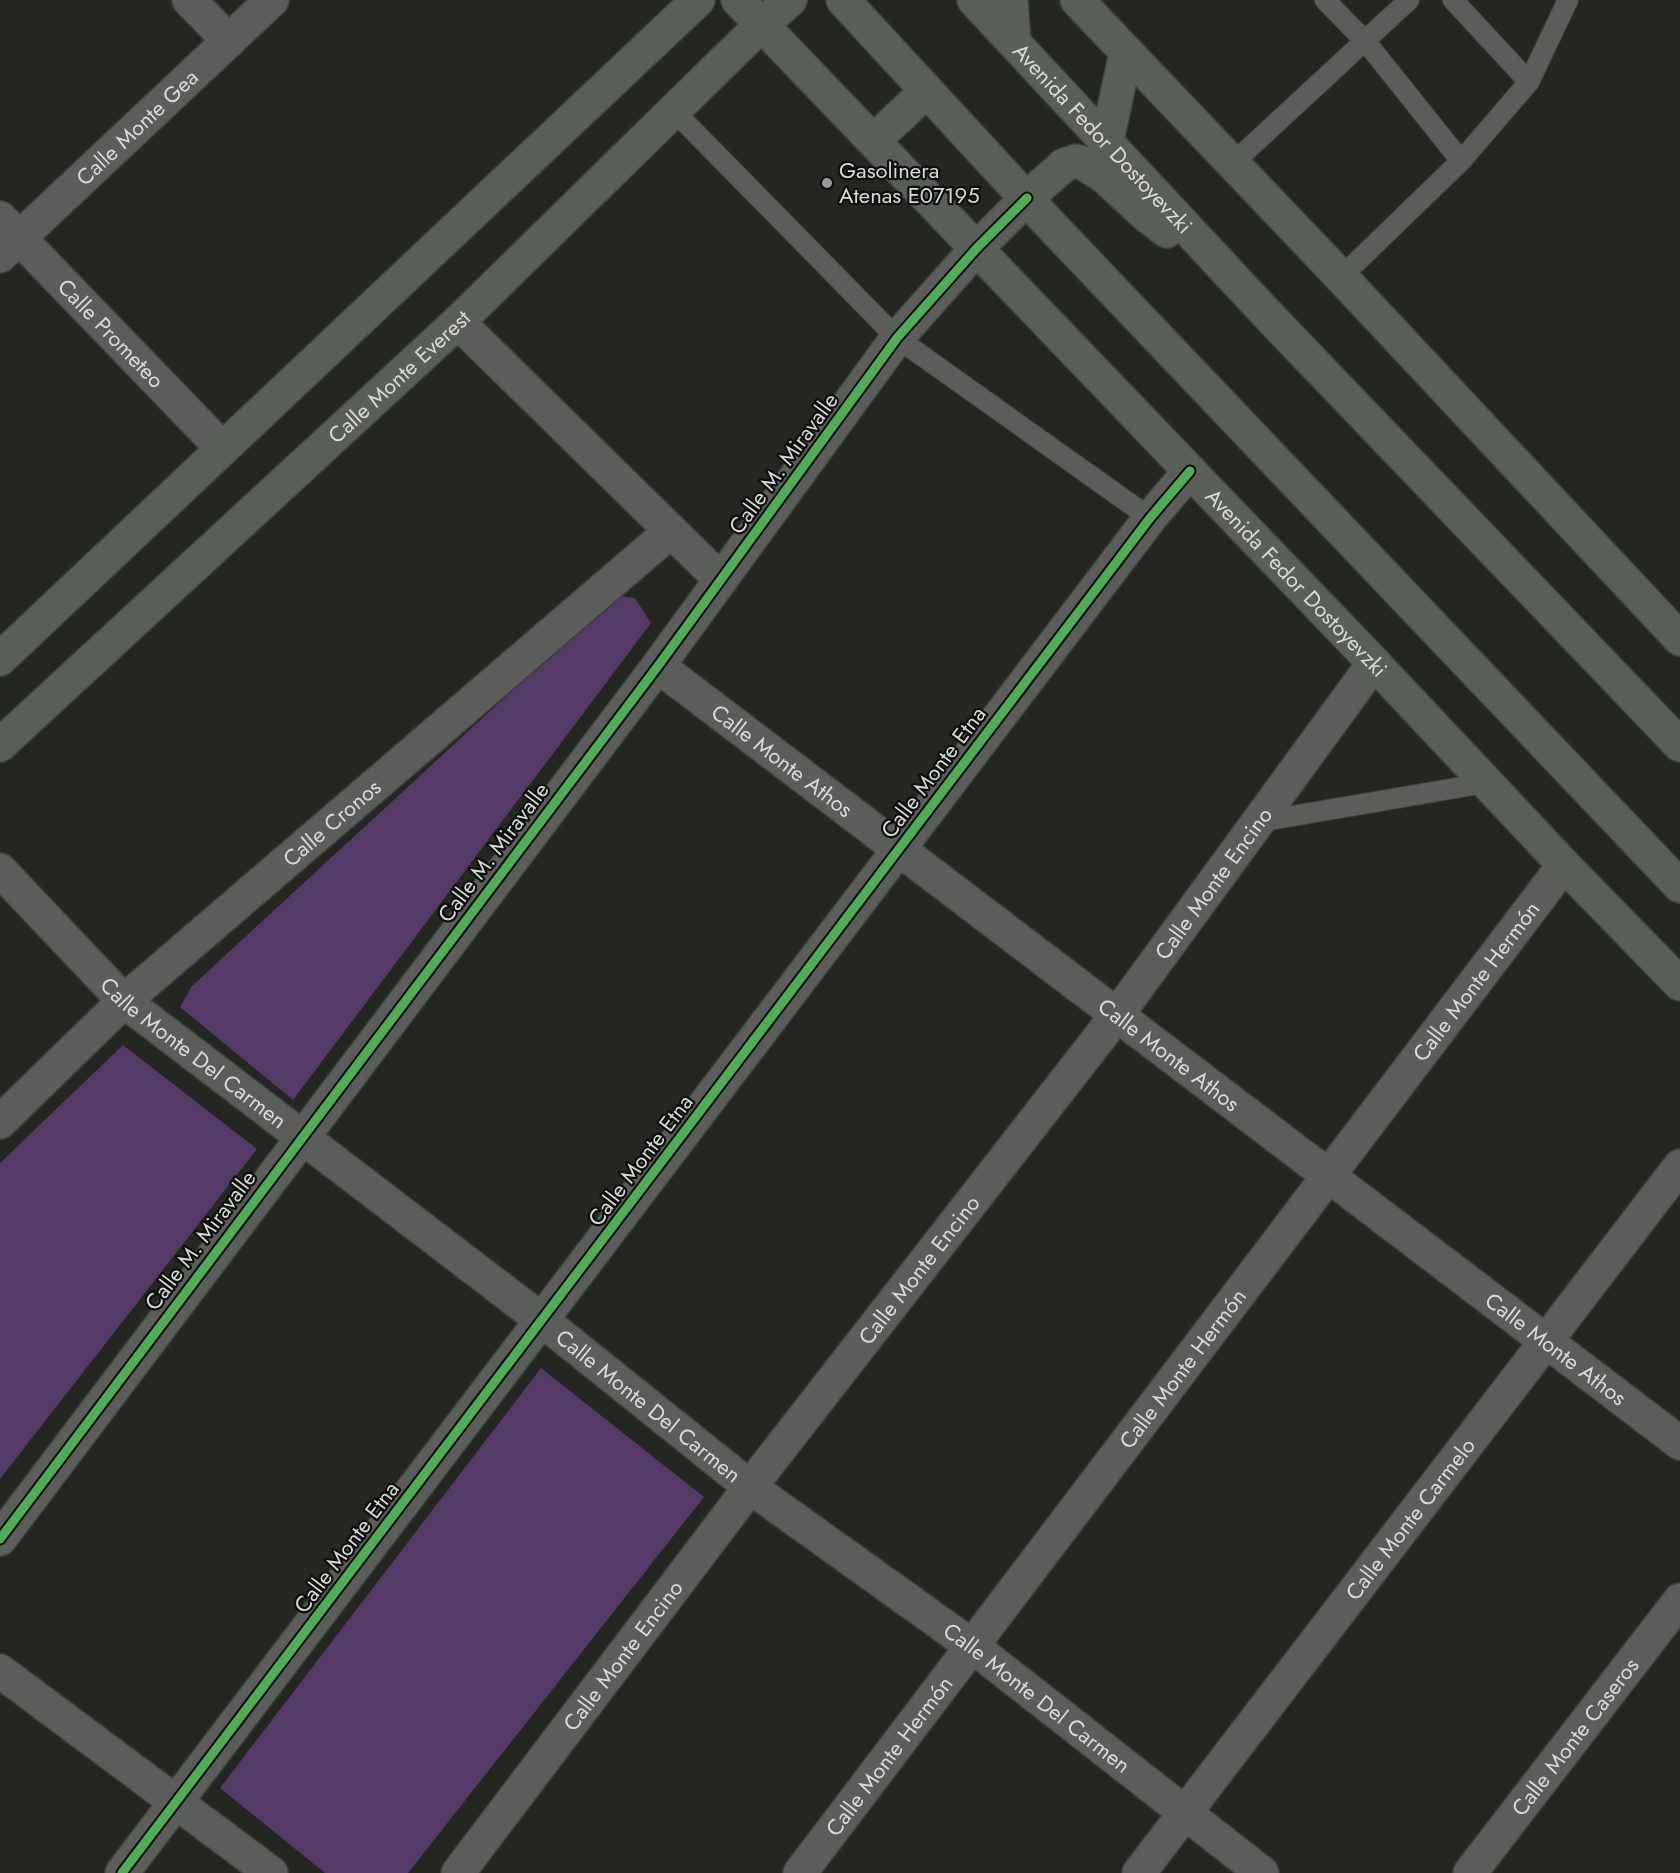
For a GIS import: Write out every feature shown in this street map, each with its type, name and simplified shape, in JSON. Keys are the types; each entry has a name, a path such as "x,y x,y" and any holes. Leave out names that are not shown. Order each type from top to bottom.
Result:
{"street":[{"path":"189,0 228,41"},
{"name":"Calle Monte Gea","path":"6,237 272,0"},
{"path":"0,659 698,0"},
{"name":"Avenida Fedor Dostoyevzki","path":"738,0 1374,663 1485,783 1680,984"},
{"name":"Calle Monte Everest","path":"0,745 458,322 762,24 790,0"},
{"path":"843,0 1027,198 1680,886"},
{"name":"Avenida Fedor Dostoyevzki","path":"974,0 1107,140 1215,259 1680,745"},
{"path":"1011,0 1014,42"},
{"path":"1077,0 1341,277 1680,639"},
{"path":"1107,140 1126,53"},
{"path":"874,140 927,91"},
{"path":"1027,198 1064,165 1076,161 1083,163 1106,178 1147,216 1170,233 1215,259"},
{"name":"Calle M. Miravalle","path":"0,1539 657,666 897,338 976,249 1027,198"},
{"name":"Calle Prometeo","path":"6,237 222,448"},
{"path":"458,322 721,580"},
{"name":"Calle Monte Etna","path":"122,1873 1150,518 1190,471"},
{"name":"Calle Cronos","path":"0,1122 124,1001 671,531"},
{"name":"Calle Monte Encino","path":"458,1873 750,1487 1117,1015 1374,663"},
{"name":"Calle Monte Athos","path":"657,666 1680,1443"},
{"name":"Calle Monte Hermón","path":"800,1873 1564,865"},
{"name":"Calle Monte Del Carmen","path":"0,870 124,1001 543,1321 750,1487 972,1646 1263,1873"},
{"name":"Calle Monte Carmelo","path":"1139,1873 1680,1166"},
{"name":"Calle Monte Caseros","path":"1470,1873 1680,1600"},
{"path":"0,1671 271,1873"}],"lane":[{"path":"1325,0 1366,42 1461,161"},
{"path":"1233,163 1409,0"},
{"path":"1453,0 1530,82"},
{"path":"1341,277 1461,161 1530,82 1568,0"},
{"path":"674,111 897,338 1150,518"},
{"path":"1258,822 1485,783"}],"shaded area":[{"path":"616,595 635,598 651,623 293,1100 180,1007 192,986"},
{"path":"123,1045 257,1149 0,1479 0,1163"},
{"path":"541,1368 704,1497 408,1873 325,1873 220,1788"}],"cycle path":[{"path":"0,1539 658,666 897,338 976,249 1027,198"},
{"path":"122,1873 1150,518 1190,471"}],"place":[{"name":"Gasolinera Atenas E07195","path":"827,183"}]}
